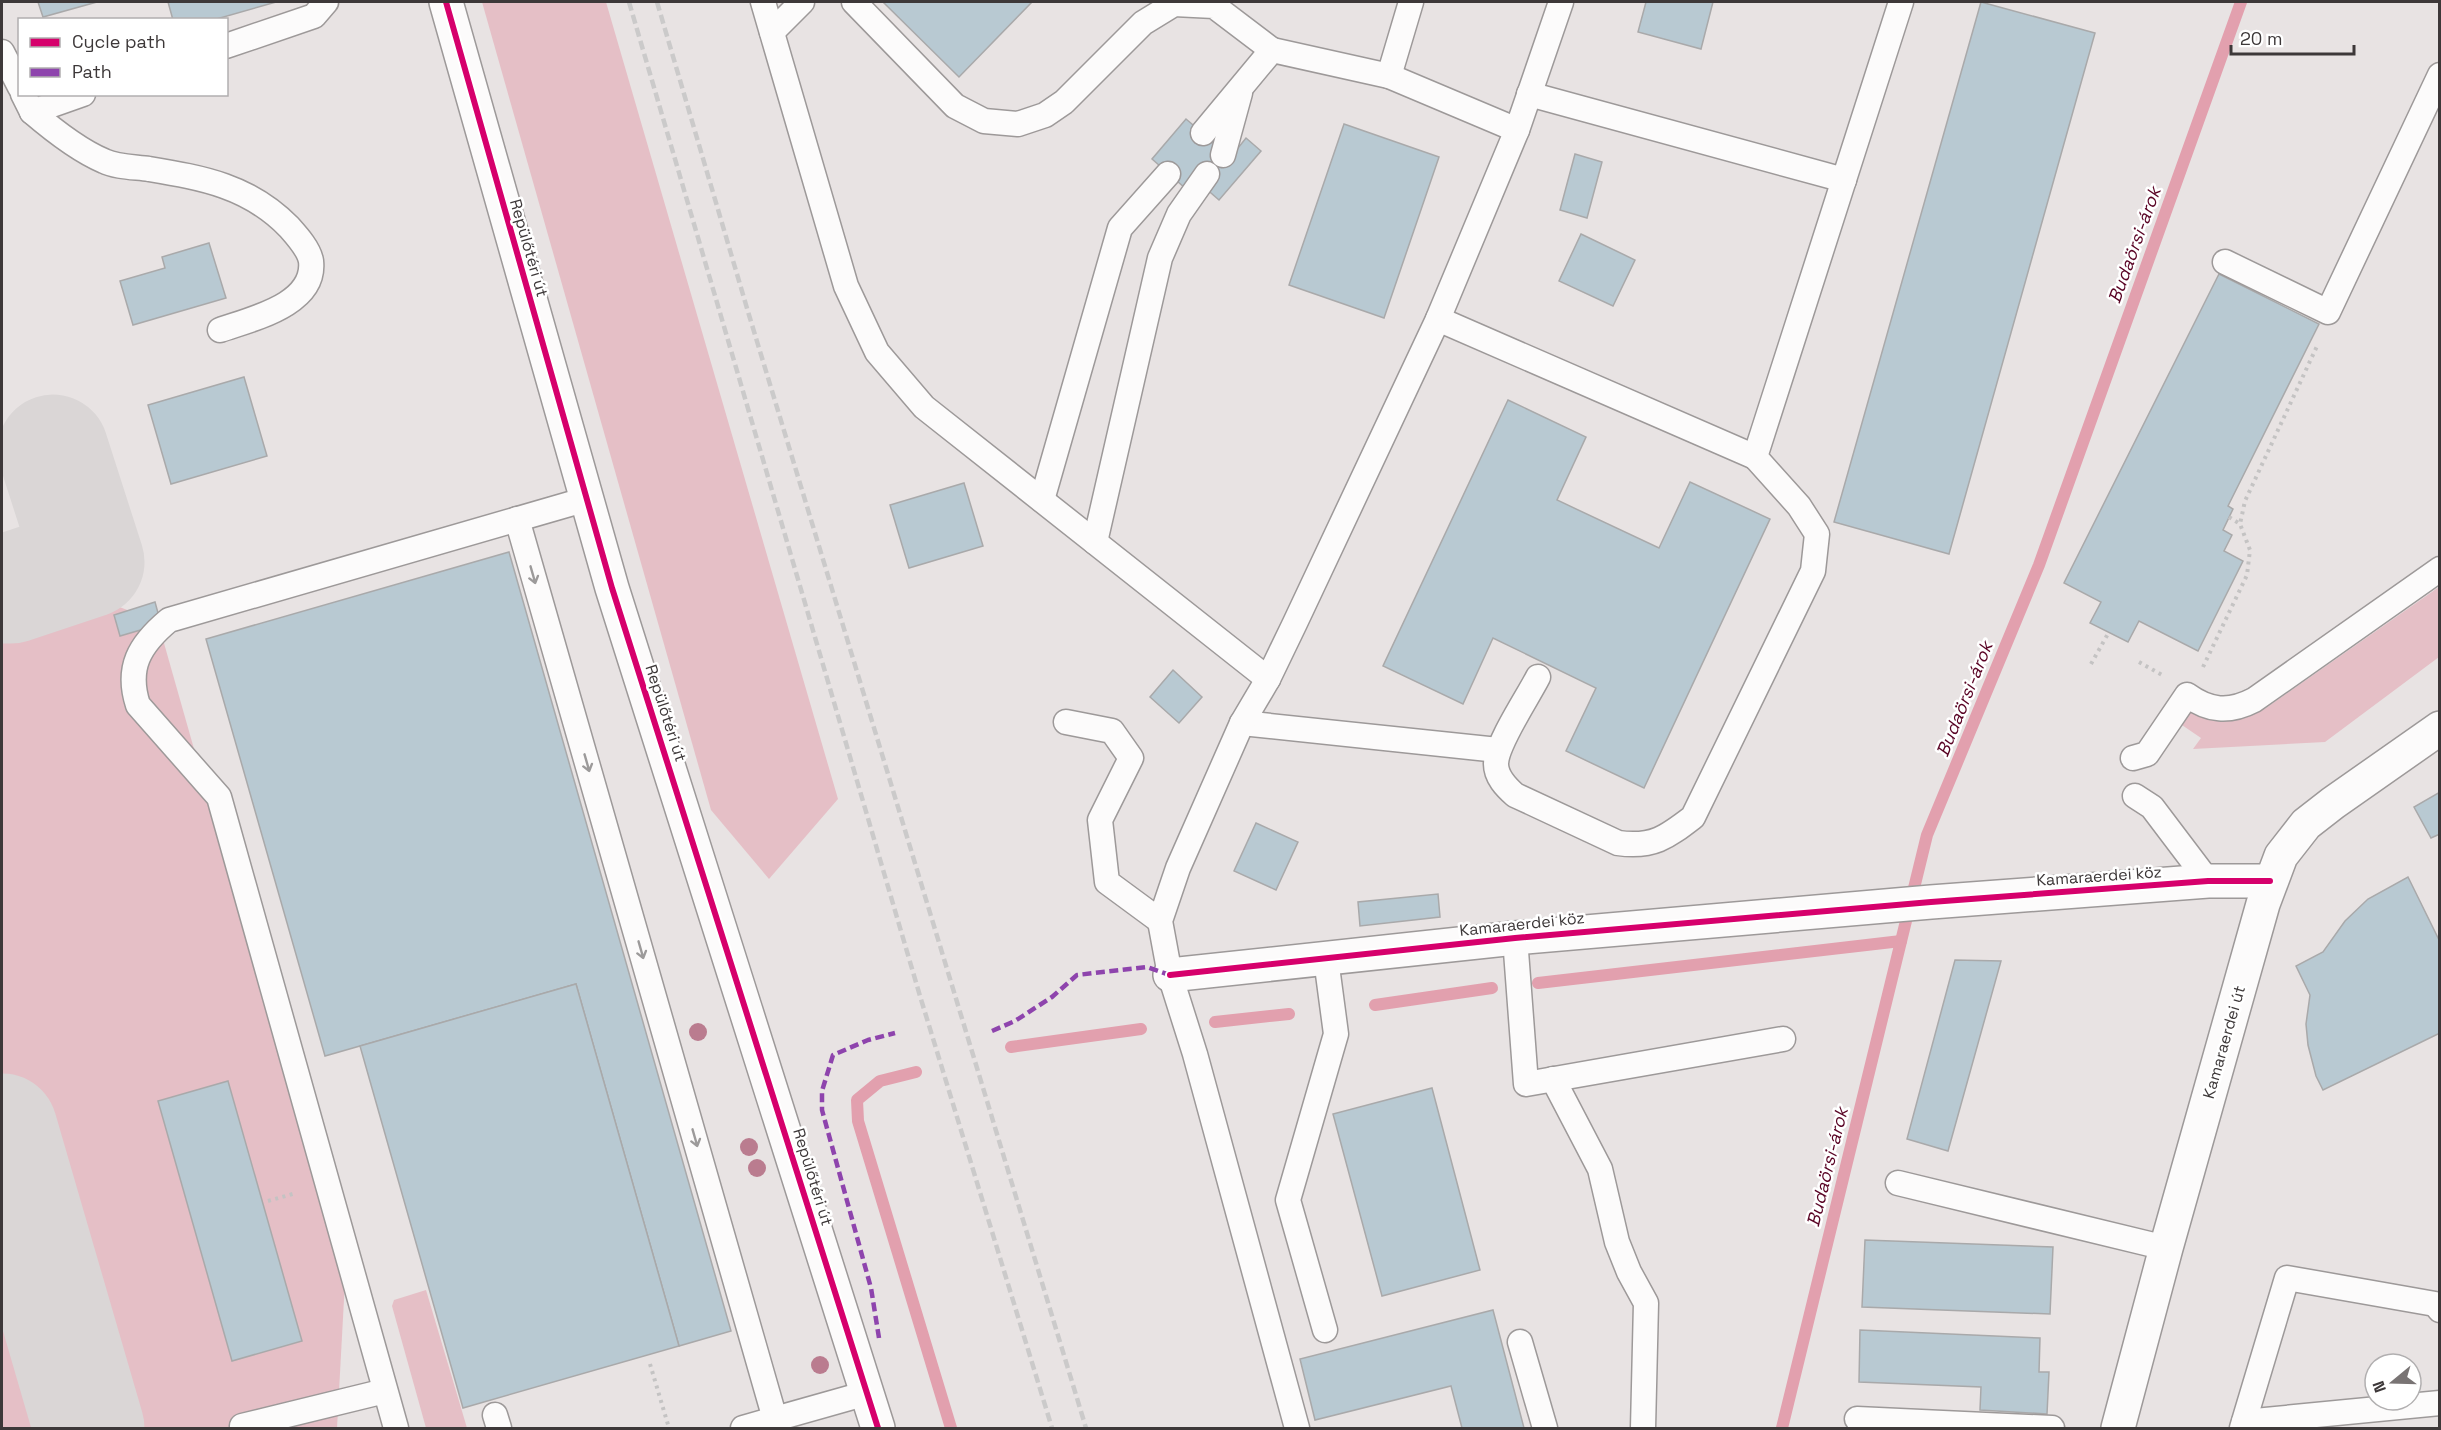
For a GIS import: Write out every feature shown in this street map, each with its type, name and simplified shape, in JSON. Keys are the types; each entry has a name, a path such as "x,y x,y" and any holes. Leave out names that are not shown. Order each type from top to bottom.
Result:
{"street":[{"name":"Repülőtéri út","path":"446,2 612,588 878,1428"},
{"name":"Kamaraerdei út","path":"2118,1428 2166,1248 2270,881 2281,856 2306,824 2333,802 2439,728"},
{"name":"Kamaraerdei köz","path":"1170,975 1515,938 1877,906 2208,881 2270,881"}],"lane":[{"path":"228,45 314,16 326,2"},
{"path":"763,2 846,286 877,352 924,407 1268,679"},
{"path":"772,32 802,2"},
{"path":"854,2 956,106 984,121 1018,124 1045,115 1064,102 1143,23 1174,4 1214,6 1272,50 1389,76 1517,130"},
{"path":"1389,76 1411,2"},
{"path":"1297,1428 1198,1065 1170,975 1160,921 1178,868 1242,723 1268,679 1438,319 1517,130 1561,2"},
{"path":"1755,457 1901,2"},
{"path":"1203,133 1272,50"},
{"path":"2,52 18,83"},
{"path":"2225,262 2328,312 2439,75"},
{"path":"1223,154 1243,86"},
{"path":"1529,94 1844,180"},
{"path":"28,103 71,96"},
{"path":"28,103 52,129 105,162 191,176 248,194 277,215 299,237 311,260 310,279 295,297 276,311 220,330"},
{"path":"1042,500 1120,228 1168,174"},
{"path":"1095,542 1160,258 1172,228 1207,174"},
{"path":"1141,204 1172,228"},
{"path":"1438,319 1755,457 1799,506 1817,534 1813,571 1693,817 1653,843 1636,846 1618,843 1515,795 1503,784 1496,766 1498,750 1538,677"},
{"path":"396,1428 219,798 138,705 132,687 133,672 155,631 169,620 587,499"},
{"path":"517,519 775,1419"},
{"path":"2133,758 2147,754 2187,695 2199,704 2223,710 2240,707 2254,700 2439,569"},
{"path":"1066,722 1112,731 1131,758 1100,820 1107,882 1160,921"},
{"path":"1242,723 1498,750"},
{"path":"2136,796 2152,807 2208,881"},
{"path":"1515,938 1527,1084 1783,1039"},
{"path":"1325,1330 1288,1200 1336,1034 1326,958"},
{"path":"1553,1079 1600,1169 1617,1242 1629,1272 1646,1303 1643,1428"},
{"path":"1898,1183 2166,1248"},
{"path":"2439,1310 2435,1304 2287,1278 2243,1425 2439,1403"},
{"path":"1520,1342 1545,1428"},
{"path":"242,1426 385,1391"},
{"path":"743,1428 867,1393"},
{"path":"1857,1419 2052,1428"}],"path":[{"path":"2187,695 2247,575 2250,550 2240,524 2245,501 2327,324 2328,312"},
{"path":"2229,517 2240,524"},
{"path":"2091,664 2109,632"},
{"path":"650,1364 669,1428"}],"shaded area":[{"path":"482,2 606,2 838,799 769,879 711,810"},
{"path":"53,581 158,622 345,1281 337,1428 2,1428 2,599"},
{"path":"2439,587 2439,657 2325,742 2193,749 2201,738 2179,723 2190,706 2238,718 2266,708"},
{"path":"426,1290 467,1428 426,1428 392,1306 394,1300"}],"building":[{"path":"38,2 97,2 43,17"},
{"path":"168,2 276,2 220,18 172,18"},
{"path":"883,2 1032,2 959,77"},
{"path":"1646,2 1713,2 1701,49 1638,32"},
{"path":"1981,2 2095,33 1949,554 1834,522"},
{"path":"1186,119 1219,147 1226,163 1246,138 1261,151 1219,200 1204,187 1185,188 1152,159"},
{"path":"1344,124 1439,157 1384,318 1289,285"},
{"path":"1575,154 1602,162 1587,218 1560,210"},
{"path":"1581,234 1635,260 1613,306 1559,281"},
{"path":"209,243 226,298 133,325 120,281 165,268 162,257"},
{"path":"2219,274 2319,324 2228,506 2233,509 2223,530 2232,535 2224,551 2243,561 2198,651 2139,621 2128,642 2090,623 2101,602 2064,583"},
{"path":"244,377 267,456 171,484 148,405"},
{"path":"1508,400 1586,437 1557,500 1659,548 1690,482 1770,519 1644,788 1566,751 1596,688 1493,638 1463,704 1383,666"},
{"path":"964,483 983,546 909,568 890,505"},
{"path":"509,552 731,1331 679,1346 576,984 325,1056 206,639"},
{"path":"155,602 161,624 120,636 114,615"},
{"path":"1173,670 1202,697 1179,723 1150,697"},
{"path":"2440,792 2440,834 2431,838 2414,807"},
{"path":"1256,823 1298,842 1276,890 1234,871"},
{"path":"2408,877 2440,942 2440,1033 2323,1090 2316,1076 2308,1045 2306,1024 2310,995 2296,966 2323,952 2345,921 2368,899"},
{"path":"1438,894 1440,917 1360,926 1358,902"},
{"path":"1955,960 2001,961 1948,1151 1907,1139"},
{"path":"576,984 679,1346 463,1408 360,1046"},
{"path":"228,1081 302,1341 232,1361 158,1101"},
{"path":"1432,1088 1480,1270 1382,1296 1333,1114"},
{"path":"1865,1240 2053,1247 2050,1314 1862,1307"},
{"path":"1493,1310 1524,1428 1462,1428 1451,1386 1315,1420 1300,1359"},
{"path":"1860,1330 2040,1338 2039,1372 2049,1372 2047,1414 1980,1410 1981,1387 1859,1382"}],"waterway":[{"name":"Budaörsi-árok","path":"1782,1428 1927,835 2039,565 2241,2"},
{"path":"1538,983 1901,941"},
{"path":"1375,1005 1492,988"},
{"path":"1215,1022 1289,1014"},
{"path":"1011,1047 1141,1029"},
{"path":"916,1072 880,1081 857,1100 858,1121 951,1428"}],"taxiway":[{"path":"2,588 11,588 89,562 53,450"},
{"path":"2,1129 89,1428"}],"railway":[{"path":"629,2 920,996 1052,1428"},
{"path":"657,2 749,315 1086,1428"}],"marked path":[{"path":"992,1031 1015,1021 1052,997 1077,975 1147,967 1170,975"},
{"path":"879,1338 871,1288 822,1110 822,1091 833,1055 868,1040 895,1033"}],"cycle path":[{"path":"446,2 612,588 878,1428"},
{"path":"1170,975 1515,938 1931,902 2208,881 2270,881"}]}
